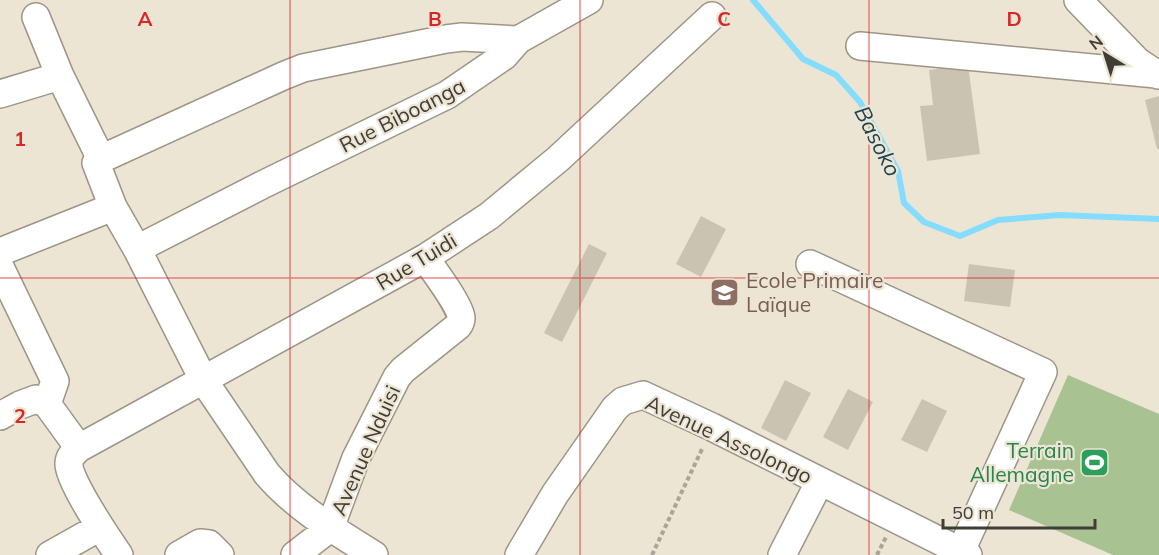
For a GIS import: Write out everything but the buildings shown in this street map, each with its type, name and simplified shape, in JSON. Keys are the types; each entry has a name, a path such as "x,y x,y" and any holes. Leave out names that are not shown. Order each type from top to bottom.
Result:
{"street":[{"name":"Rue Biboanga","path":"136,249 447,95 504,56 518,40 589,0"},
{"path":"1078,0 1137,61 1158,75"},
{"name":"Rue Tuidi","path":"79,448 425,258 489,216 558,159 712,16"},
{"path":"36,17 99,161 113,207 204,381 278,487 330,528 374,555"},
{"path":"99,161 303,68 446,39 518,40"},
{"path":"860,46 1158,75"},
{"path":"0,94 60,76"},
{"path":"0,252 113,207"},
{"name":"Avenue Nduisi","path":"295,555 330,528 356,458 397,377 461,321 461,315 445,286 425,258"},
{"path":"810,264 1043,372 962,554"},
{"path":"0,267 55,381 48,404"},
{"name":"Avenue Assolongo","path":"519,555 555,494 606,418 623,401 643,395 712,427 962,554"},
{"path":"0,416 36,399 48,404 79,448 70,456 69,466 73,479 119,555"},
{"path":"782,555 820,481"},
{"path":"50,555 100,527"},
{"path":"179,555 200,543 209,544 220,555"}],"path":[{"path":"652,555 712,427"}],"green space":[{"name":"Terrain Allemagne","path":"1068,375 1159,414 1159,555 1113,555 1009,510"}],"waterway":[{"name":"Basoko","path":"753,0 803,59 836,75 860,102 898,171 904,203 924,222 960,236 998,220 1060,215 1159,219"}],"place":[{"name":"Ecole Primaire Laïque","path":"725,292"},
{"name":"Terrain Allemagne","path":"1095,462"}]}
